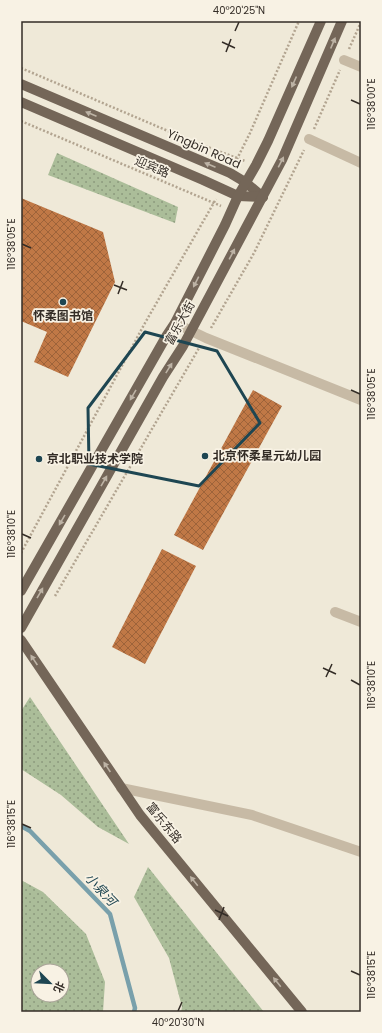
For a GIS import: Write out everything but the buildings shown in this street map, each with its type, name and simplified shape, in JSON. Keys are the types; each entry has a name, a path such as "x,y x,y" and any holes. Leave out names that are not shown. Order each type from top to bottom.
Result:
{"main road":[{"name":"富乐大街","path":"21,591 166,335 175,323 245,182 256,165 268,141 321,21"},
{"name":"富乐大街","path":"21,628 190,332 251,220 282,160 342,21"},
{"name":"Yingbin Road","path":"21,84 230,173 245,182 263,197"},
{"path":"21,102 238,196 263,197"},
{"name":"富乐东路","path":"21,640 140,815 302,1012"}],"street":[{"path":"344,60 361,67"},
{"path":"309,139 361,163"},
{"path":"175,323 190,332 361,400"},
{"path":"335,612 361,622"},
{"path":"121,788 252,815 361,852"}],"path":[{"path":"230,173 250,132 299,21"},
{"name":"迎宾路","path":"21,121 232,210"},
{"path":"21,553 145,323 221,189"},
{"path":"251,220 275,209"}],"highlighted area":[{"path":"145,332 217,351 260,423 199,486 89,464 88,408"}],"green space":[{"path":"57,153 178,207 175,223 48,175"},
{"path":"30,697 129,844 98,827 61,795 21,769 21,711"},
{"path":"148,867 264,1012 181,1012 182,1007 169,958 134,897"},
{"path":"21,880 43,892 86,934 105,982 103,1012 25,1012 21,1010"}],"waterway":[{"name":"小泉河","path":"21,826 30,831 110,914 135,1008 134,1012"}],"place":[{"name":"怀柔图书馆","path":"63,302"},
{"name":"北京怀柔星元幼儿园","path":"205,456"},
{"name":"京北职业技术学院","path":"39,459"}]}
